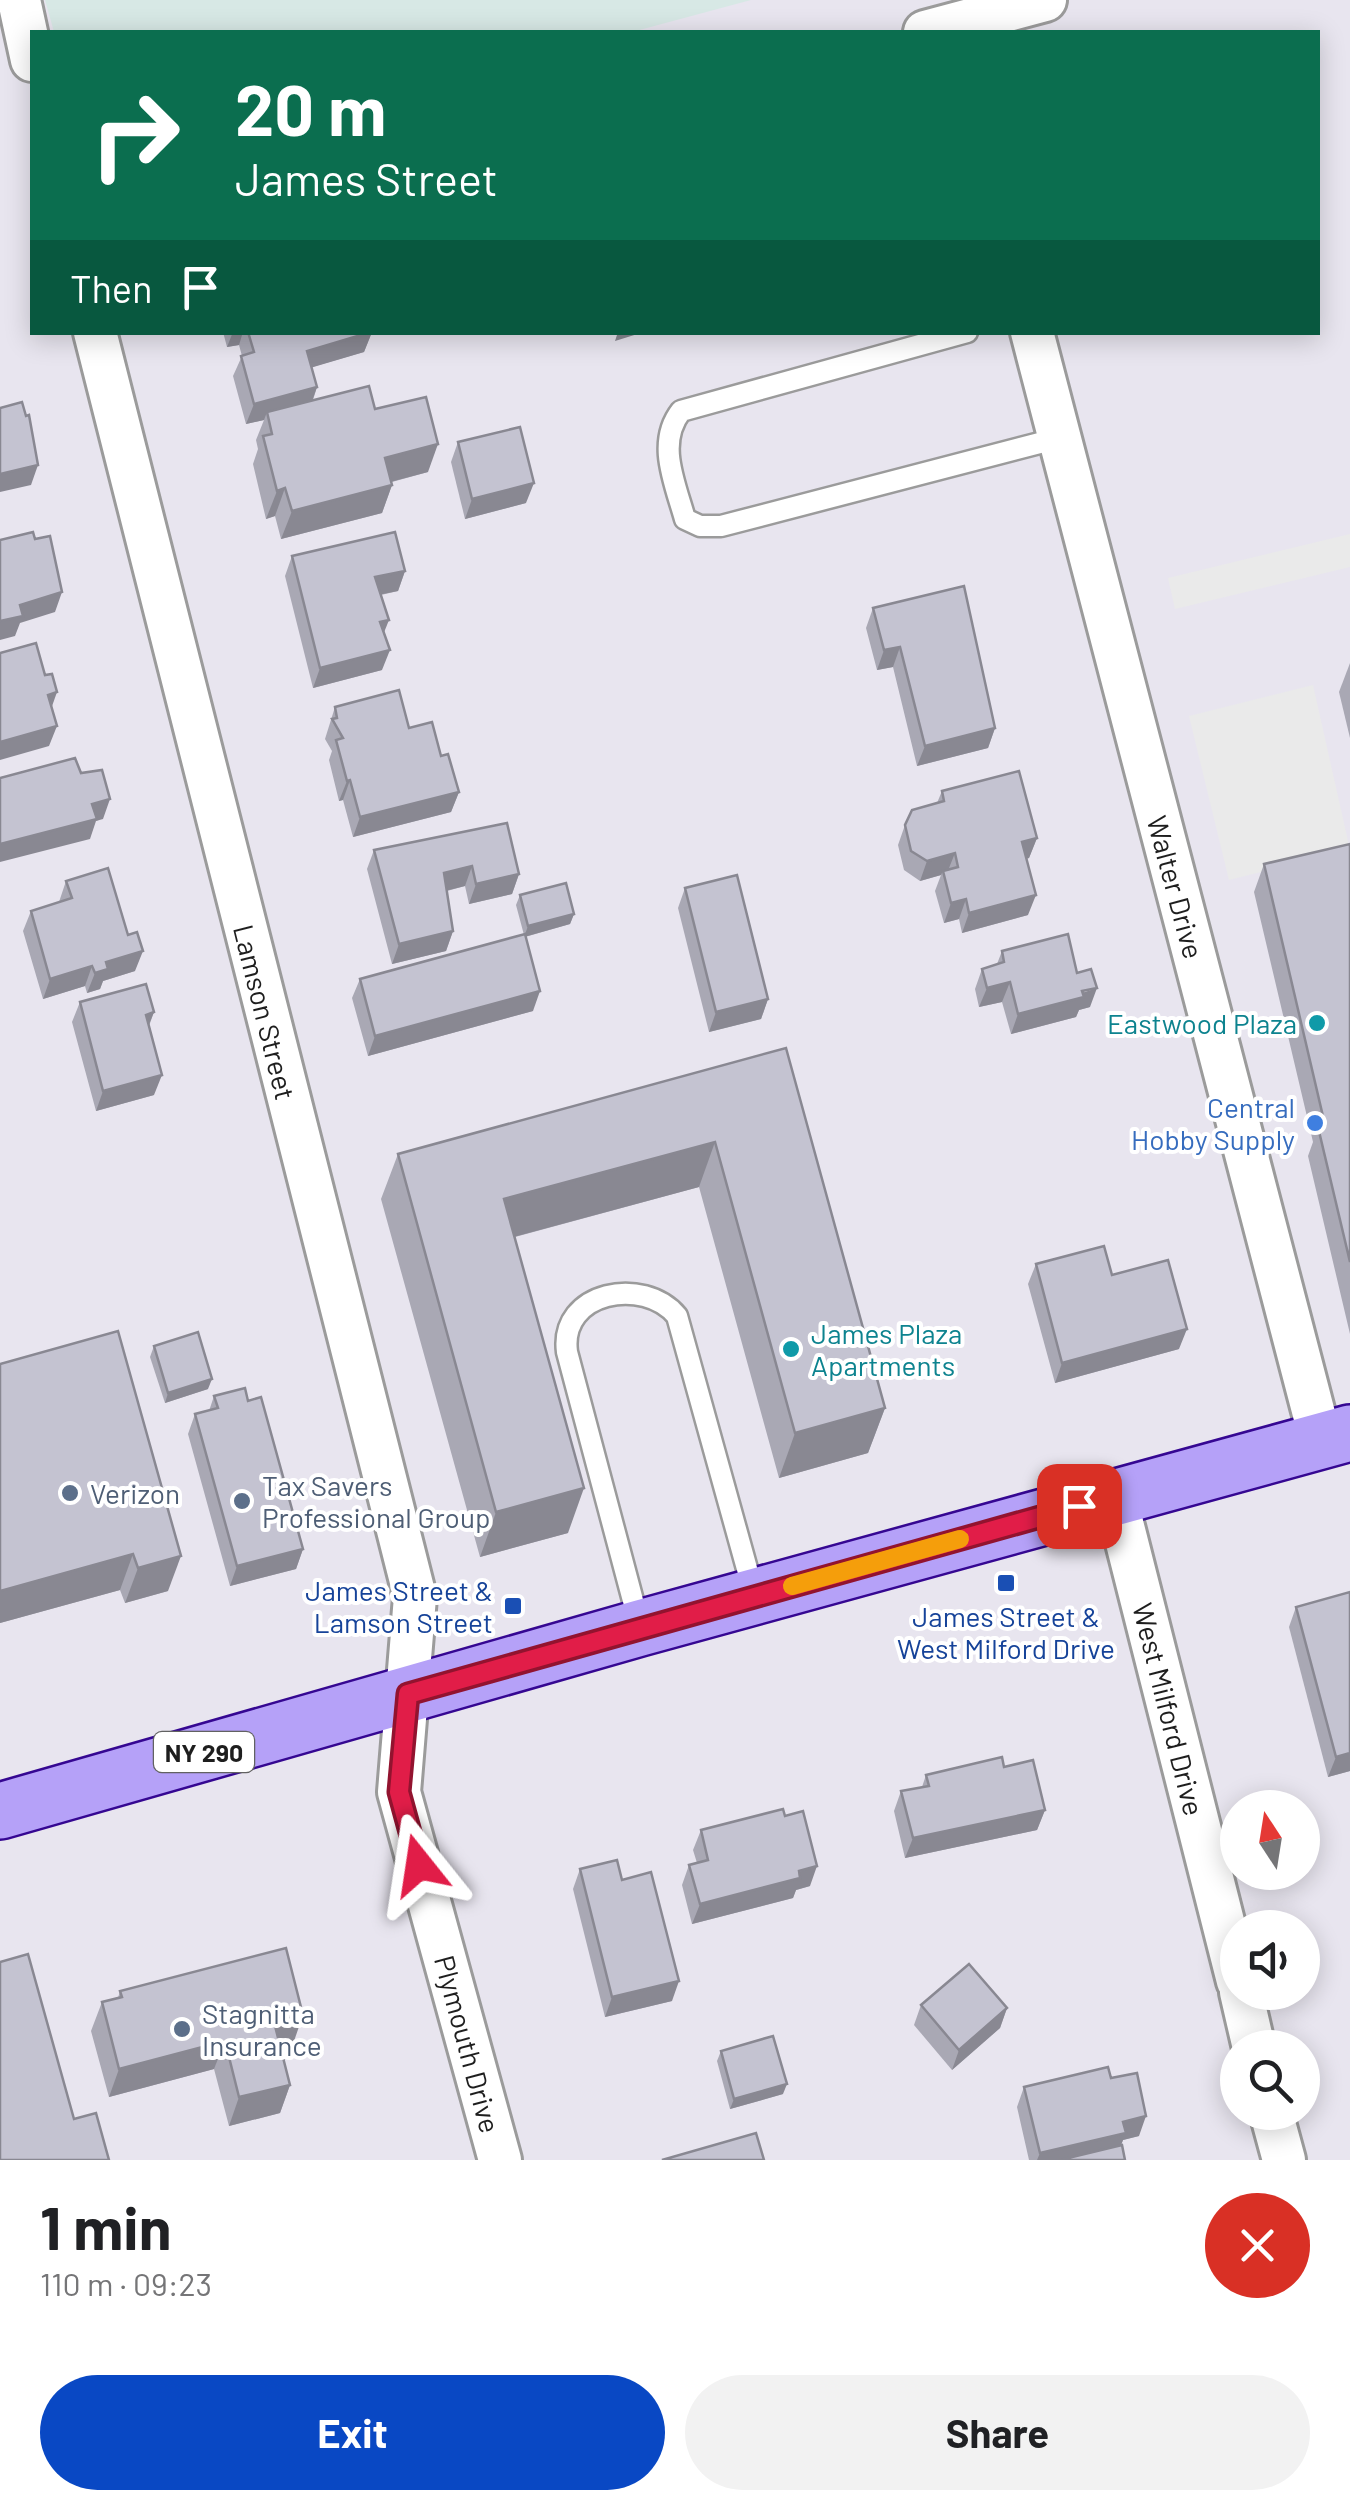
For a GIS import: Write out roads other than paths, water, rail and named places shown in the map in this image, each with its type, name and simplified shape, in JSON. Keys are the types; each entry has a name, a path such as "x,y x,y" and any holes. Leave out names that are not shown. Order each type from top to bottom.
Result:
{"main road":[{"name":"NY 290","path":"0,1811 1115,1495 1336,1437"}],"street":[{"path":"944,30 1045,0"},
{"name":"Lamson Street","path":"96,335 415,1597 408,1694"},
{"name":"Walter Drive","path":"1033,335 1336,1437"},
{"name":"West Milford Drive","path":"1115,1495 1220,1910"},
{"name":"Plymouth Drive","path":"408,1694 399,1792 500,2160"},
{"path":"1276,2130 1284,2160"}],"lane":[{"path":"956,335 681,411 669,426 668,454 685,519 700,526 720,526 1060,438"},
{"path":"640,1628 567,1352 565,1336 578,1311 597,1298 622,1292 649,1293 666,1302 677,1316 755,1596"}],"place":[{"name":"Eastwood Plaza","path":"1317,1023"},
{"name":"Central Hobby Supply","path":"1315,1123"},
{"name":"James Plaza Apartments","path":"791,1349"},
{"name":"Verizon","path":"70,1493"},
{"name":"Tax Savers Professional Group","path":"242,1501"},
{"name":"James Street & West Milford Drive","path":"1006,1583"},
{"name":"James Street & Lamson Street","path":"513,1606"},
{"name":"Stagnitta Insurance","path":"182,2029"}]}
